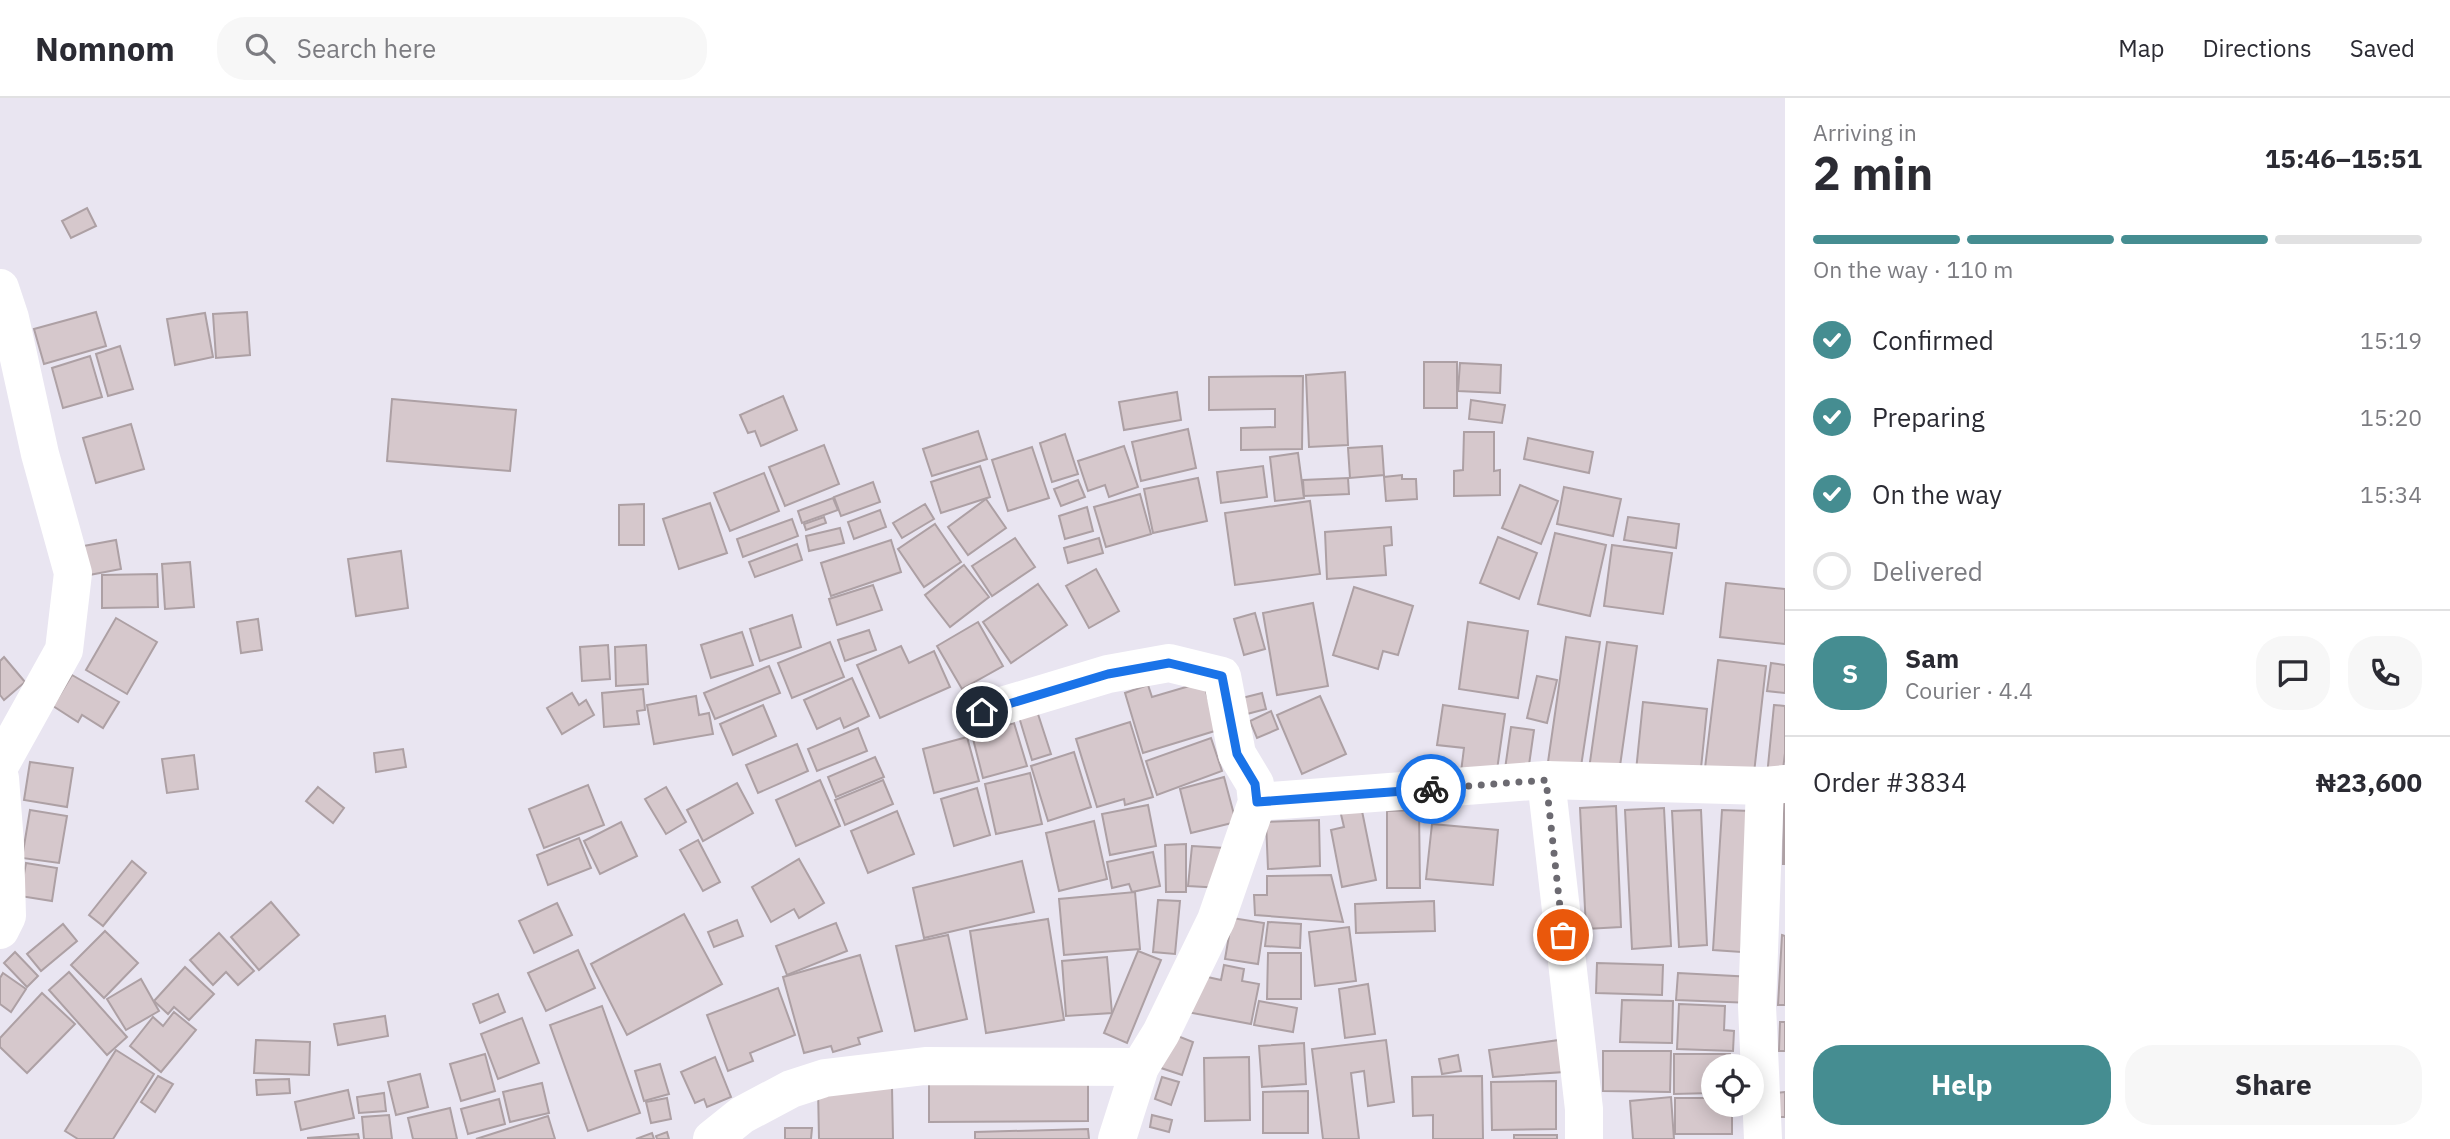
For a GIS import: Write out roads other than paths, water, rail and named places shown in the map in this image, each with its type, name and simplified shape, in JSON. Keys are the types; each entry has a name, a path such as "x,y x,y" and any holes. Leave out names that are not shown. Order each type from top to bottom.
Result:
{"street":[{"path":"0,288 10,318 40,454 73,573 64,650 0,765"},
{"path":"982,712 1108,674 1169,663 1222,676 1237,754 1255,784 1257,802 1216,920 1161,1033 1140,1066 1117,1139"},
{"path":"0,778 7,916 0,930"},
{"path":"1257,802 1546,780 1775,785 1758,1006 1763,1139"},
{"path":"1546,780 1584,1109 1584,1139"},
{"path":"712,1139 742,1115 791,1090 825,1078 925,1066 1140,1066"}]}
